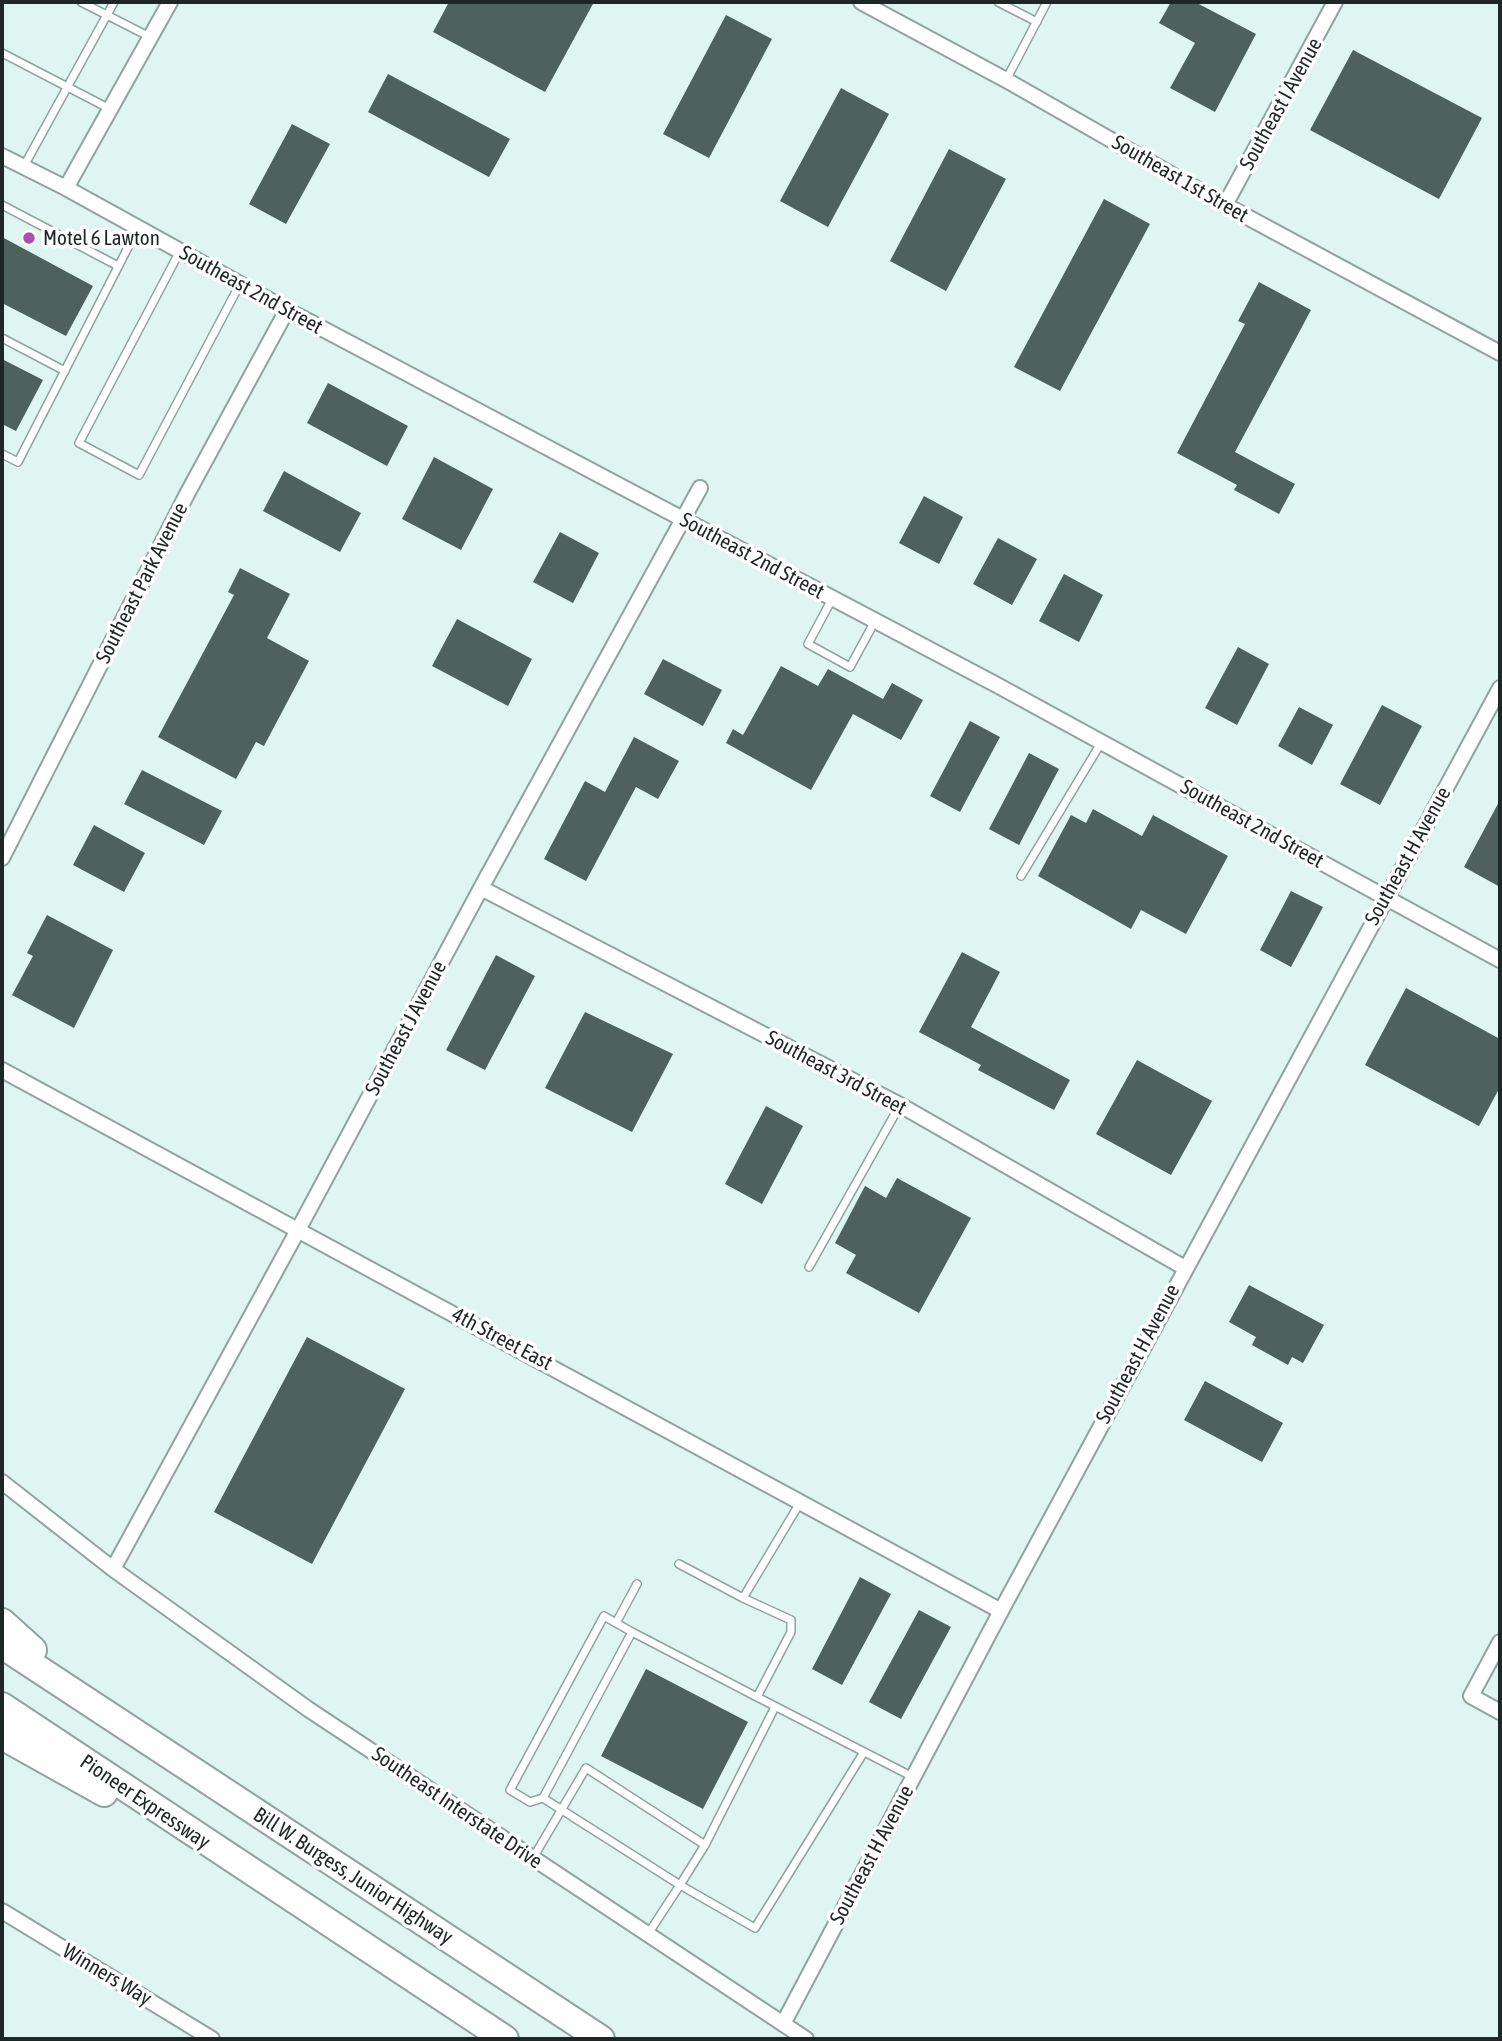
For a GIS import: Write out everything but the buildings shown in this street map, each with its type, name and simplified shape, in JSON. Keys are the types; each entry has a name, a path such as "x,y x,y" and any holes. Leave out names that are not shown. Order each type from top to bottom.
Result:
{"highway":[{"path":"2,1622 105,1714"},
{"path":"2,1645 105,1714"},
{"name":"Pioneer Expressway","path":"2,1706 289,1898"},
{"name":"Bill W. Burgess, Junior Highway","path":"105,1714 601,2039"},
{"path":"2,1736 289,1898 505,2039"}],"street":[{"path":"66,188 170,2"},
{"name":"Southeast 1st Street","path":"861,2 1006,80 1225,205 1500,353"},
{"name":"Southeast I Avenue","path":"1225,205 1335,2"},
{"name":"Southeast 2nd Street","path":"2,156 1101,742 1500,960"},
{"name":"Southeast Park Avenue","path":"2,858 187,494 287,310"},
{"name":"Southeast J Avenue","path":"113,1569 700,488"},
{"name":"Southeast H Avenue","path":"783,2024 1185,1268 1500,688"},
{"name":"Southeast 3rd Street","path":"481,888 900,1105 1185,1268"},
{"name":"4th Street East","path":"2,1070 1001,1611"},
{"path":"2,1482 113,1569"},
{"name":"Southeast Interstate Drive","path":"113,1569 308,1709 806,2039"},
{"path":"1500,1642 1471,1696 1500,1712"},
{"name":"Winners Way","path":"2,1911 212,2039"}],"lane":[{"path":"81,2 150,37"},
{"path":"23,167 114,2"},
{"path":"998,2 1037,22"},
{"path":"1006,80 1047,2"},
{"path":"2,53 110,109"},
{"path":"2,205 118,266"},
{"path":"2,454 18,462 138,228"},
{"path":"180,251 79,443 139,475 240,284"},
{"path":"2,338 65,371"},
{"path":"832,599 808,644 850,667 875,621"},
{"path":"1021,876 1101,742"},
{"path":"809,1267 900,1105"},
{"path":"743,1598 801,1501"},
{"path":"679,1564 791,1620 792,1632 757,1697"},
{"path":"616,1623 637,1584"},
{"path":"632,1632 542,1798 530,1802 510,1790 604,1616 913,1777"},
{"path":"648,1934 705,1845 775,1707"},
{"path":"542,1798 680,1885 755,1928 863,1752"},
{"path":"533,1858 586,1768 705,1845"}],"place":[{"name":"Motel 6 Lawton","path":"29,238"}]}
